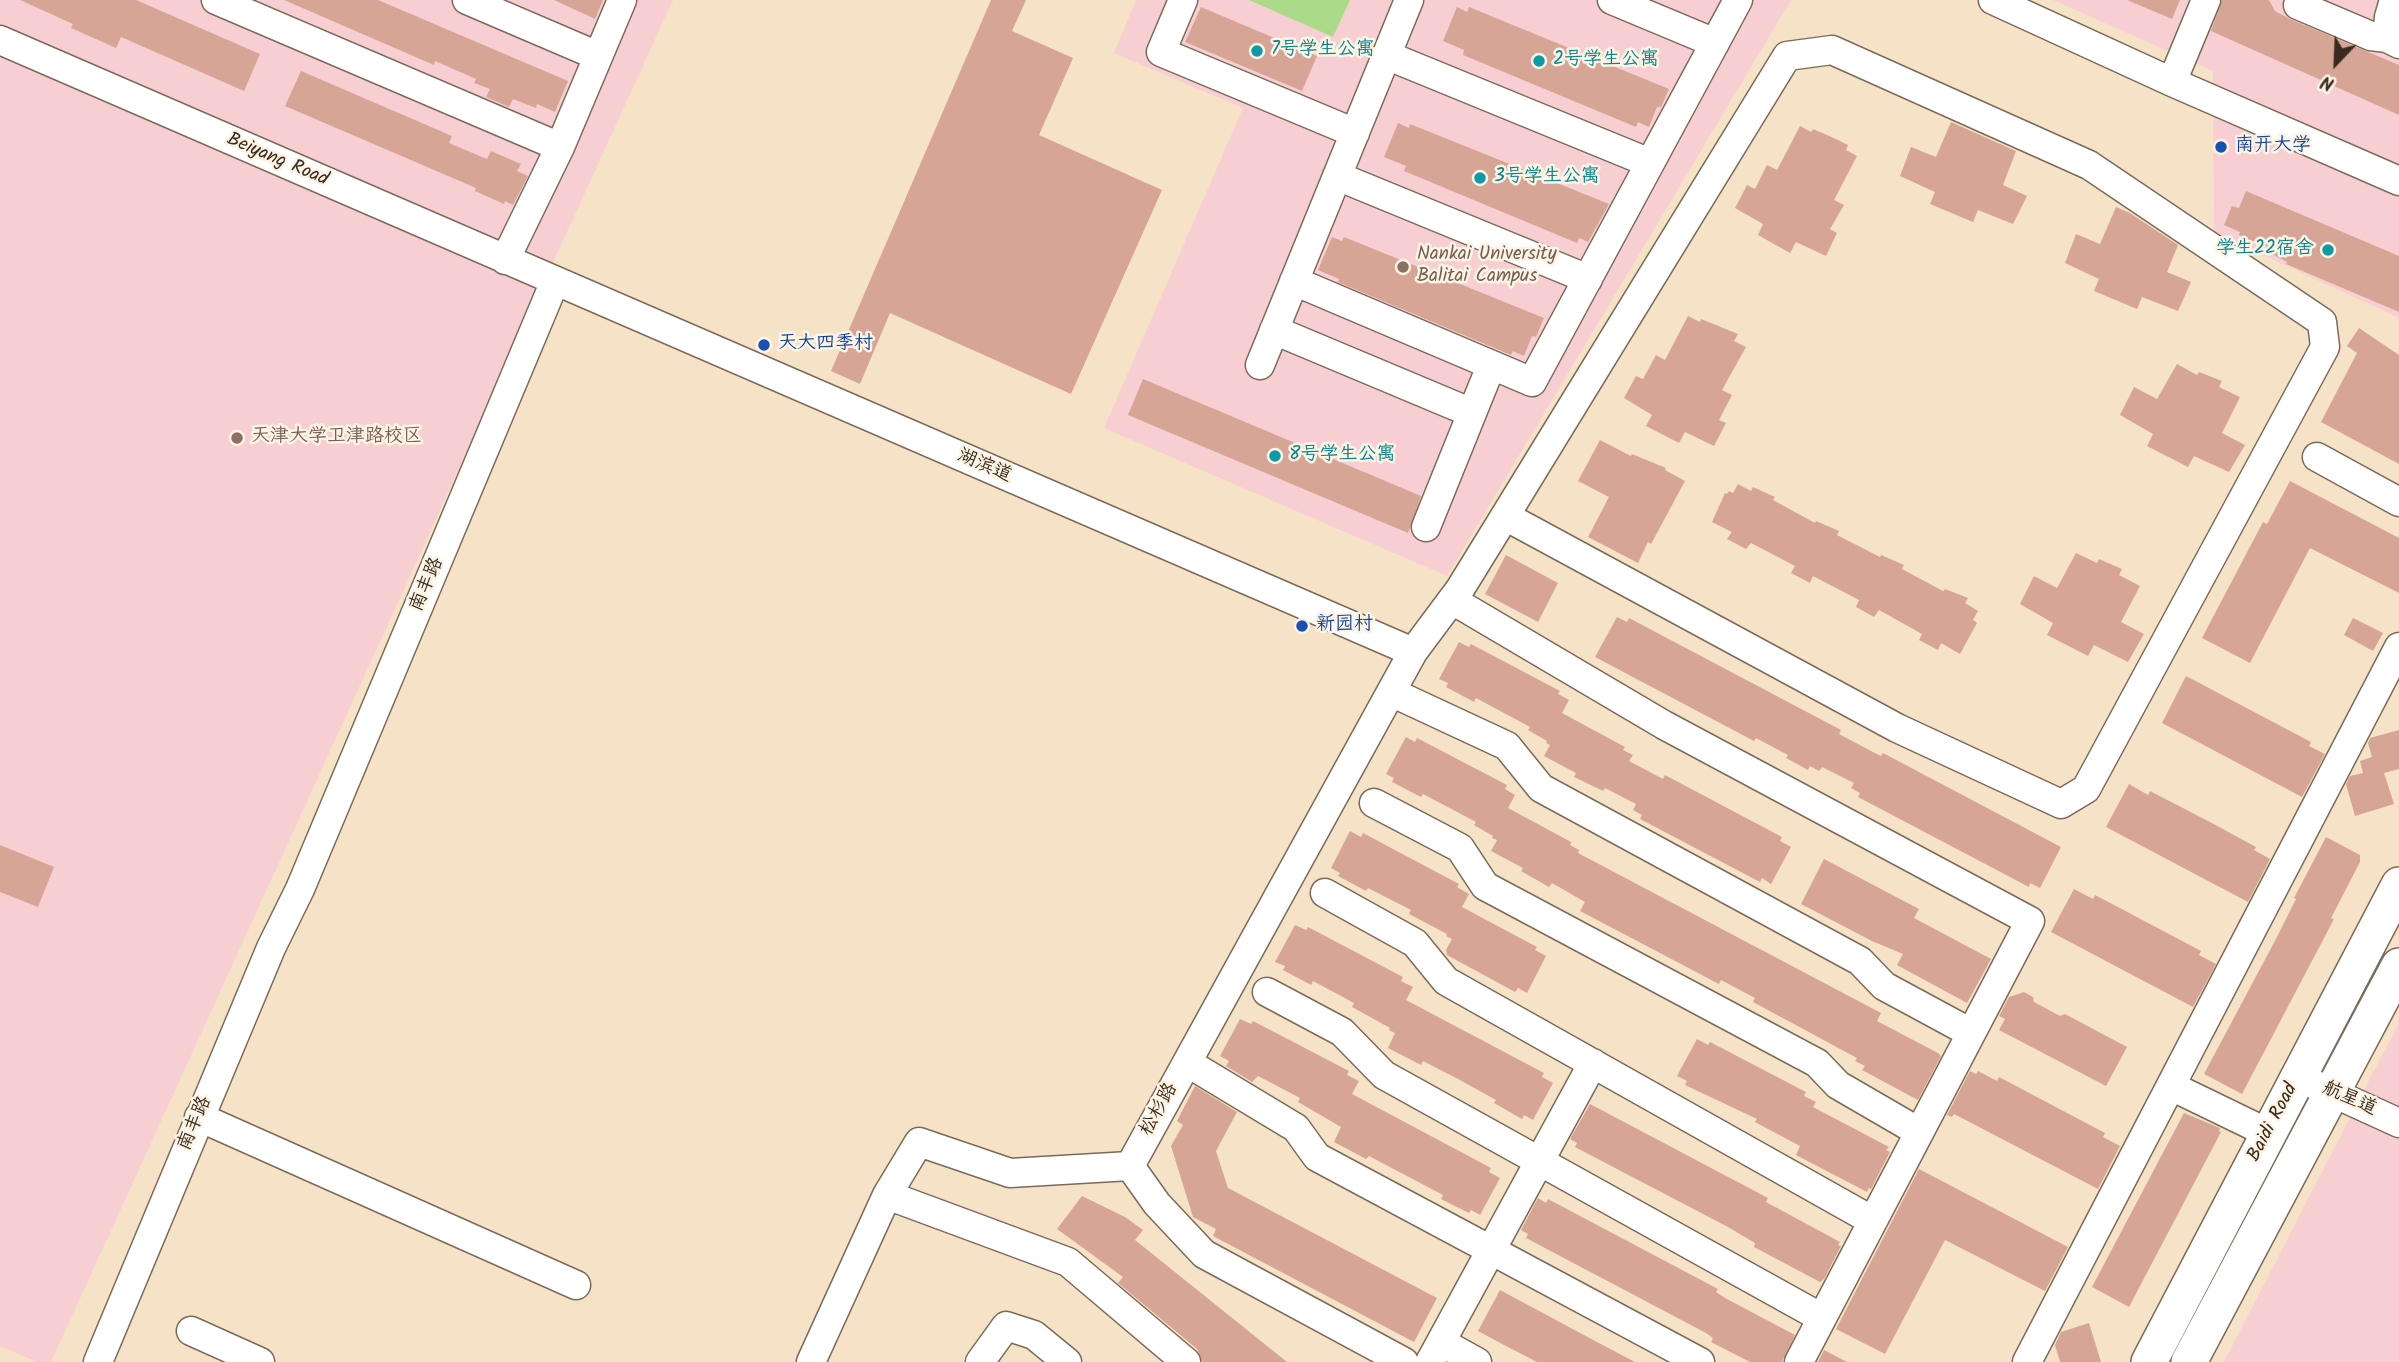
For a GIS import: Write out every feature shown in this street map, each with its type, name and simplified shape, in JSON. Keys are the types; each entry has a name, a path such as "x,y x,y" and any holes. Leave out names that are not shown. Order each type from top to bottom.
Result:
{"main road":[{"name":"Baidi Road","path":"2150,1362 2399,885"},
{"name":"Baidi Road","path":"2189,1362 2399,966"}],"street":[{"path":"216,0 560,148"},
{"path":"467,0 598,56"},
{"path":"505,260 560,148 622,0"},
{"path":"1183,0 1161,52 1354,133"},
{"path":"1260,365 1409,0"},
{"path":"1612,0 1715,43"},
{"path":"1294,281 1532,382 1738,0"},
{"path":"1993,0 2399,181"},
{"path":"2172,82 2206,0"},
{"path":"2300,0 2298,5 2371,36 2393,41 2389,17 2394,0"},
{"name":"Beiyang Road","path":"0,40 555,281"},
{"name":"松杉路","path":"1129,1166 1413,652 1452,600 1505,516 1787,56 1832,50 2090,165 2322,322 2325,347 2086,789 2061,804 1897,728 1505,516"},
{"path":"1386,55 1650,163"},
{"path":"1337,176 1588,279"},
{"name":"湖滨道","path":"555,281 1413,652"},
{"name":"南丰路","path":"109,1362 271,948 300,889 555,281"},
{"path":"1274,330 1472,413"},
{"path":"1426,527 1492,366"},
{"path":"2317,457 2399,502"},
{"path":"1452,600 1664,725 2029,921 1799,1362"},
{"path":"2027,1362 2399,647"},
{"path":"1391,692 1507,746 1541,789 1860,961 1884,986 1971,1032"},
{"path":"1374,803 1460,848 1485,886 1817,1063 1838,1085 1919,1132"},
{"path":"1325,893 1415,943 1446,981 1873,1221"},
{"path":"1267,992 1342,1032 1384,1075 1822,1318"},
{"path":"1477,1362 1436,1352 1593,1063"},
{"path":"1198,1069 1296,1128 1317,1157 1700,1362"},
{"name":"航星道","path":"2298,1077 2399,1123"},
{"path":"2171,1086 2268,1133"},
{"path":"205,1120 576,1285"},
{"name":"南丰路","path":"97,1362 205,1120"},
{"path":"811,1362 887,1195 919,1142 1010,1173 1129,1166 1157,1204 1204,1254 1404,1362"},
{"path":"887,1195 1068,1262 1186,1362"},
{"path":"980,1362 1006,1326 1034,1335 1067,1362"},
{"path":"191,1331 260,1362"}],"shaded area":[{"name":"天津大学卫津路校区","path":"0,0 673,0 51,1362 37,1362 0,1346"},
{"name":"Nankai University Balitai Campus","path":"1136,0 1791,0 1447,576 1104,428 1243,108 1114,53"},
{"path":"2053,0 2399,0 2399,318 2214,232 2213,71"},
{"path":"2399,1023 2399,1362 2224,1362 2391,1038"}],"green space":[{"path":"1249,0 1350,0 1333,37"}],"building":[{"path":"20,0 136,0 260,54 244,91 121,37 116,48 71,28 73,24"},
{"path":"284,0 378,0 568,81 555,112 537,104 536,108 513,99 509,107 486,97 490,89 474,83 476,79 435,61 434,65"},
{"path":"554,0 603,0 595,19"},
{"path":"991,0 1026,0 1012,31 1073,58 1039,135 1162,190 1071,394 890,313 860,384 831,371"},
{"path":"2127,0 2180,0 2172,19"},
{"path":"2222,0 2269,0 2275,11 2292,20 2399,65 2399,115 2211,31"},
{"name":"7号学生公寓","path":"1201,7 1317,56 1302,91 1185,42"},
{"name":"2号学生公寓","path":"1457,7 1467,12 1469,7 1669,89 1661,107 1657,107 1649,127 1638,122 1636,127 1463,55 1464,50 1443,41"},
{"path":"301,71 452,136 449,143 487,159 491,151 521,164 517,171 528,176 513,205 505,201 504,204 475,191 476,188 285,106"},
{"path":"1951,122 2016,151 2003,185 2027,196 2013,224 1978,210 1973,222 1930,204 1935,192 1900,176 1911,147 1936,157"},
{"name":"3号学生公寓","path":"1398,123 1409,128 1410,124 1609,204 1588,242 1579,238 1577,243 1404,171 1406,166 1384,157"},
{"path":"1800,126 1848,145 1846,150 1857,156 1834,200 1844,205 1830,229 1837,233 1826,256 1796,242 1790,253 1758,235 1763,224 1735,208 1747,185 1755,189 1767,165 1777,170"},
{"name":"学生22宿舍","path":"2246,191 2399,256 2399,312 2286,264 2287,262 2269,252 2270,248 2239,235 2240,232 2224,225 2232,206 2239,208"},
{"path":"2116,207 2130,213 2178,245 2167,272 2191,282 2178,311 2142,297 2137,309 2094,291 2099,279 2065,263 2076,234 2100,244"},
{"path":"1332,237 1342,241 1344,237 1544,318 1536,337 1532,336 1524,356 1513,351 1511,355 1338,282 1339,279 1318,270"},
{"path":"1688,316 1738,334 1734,341 1746,347 1722,390 1732,395 1719,420 1726,423 1714,446 1685,432 1679,443 1646,426 1652,415 1624,398 1636,376 1643,379 1656,355 1665,360"},
{"path":"2359,328 2399,355 2399,464 2321,422 2357,353 2347,346"},
{"path":"2177,364 2197,375 2199,372 2222,381 2219,387 2240,397 2222,433 2245,445 2229,472 2194,456 2188,467 2147,446 2153,434 2120,415 2134,387 2157,399"},
{"name":"8号学生公寓","path":"1143,379 1421,496 1408,533 1128,415"},
{"path":"1600,440 1631,456 1632,454 1666,468 1665,470 1685,481 1638,563 1588,537 1609,497 1578,481"},
{"path":"2290,481 2399,538 2399,593 2310,548 2250,663 2202,638 2263,522 2267,524"},
{"path":"1738,484 1751,491 1753,487 1775,497 1773,500 1815,523 1816,521 1839,531 1837,535 1880,557 1881,555 1904,565 1902,569 1943,591 1945,589 1968,598 1965,603 1978,611 1973,620 1977,623 1960,654 1941,643 1938,650 1919,640 1922,634 1879,610 1874,617 1856,607 1859,600 1813,576 1810,583 1791,573 1795,566 1751,543 1746,549 1727,539 1732,532 1712,522 1725,493 1733,493"},
{"path":"2076,553 2097,563 2099,559 2122,569 2119,575 2140,586 2121,622 2144,634 2128,662 2094,645 2088,656 2047,635 2053,623 2020,604 2034,576 2057,588"},
{"path":"1506,555 1558,583 1538,622 1485,594"},
{"path":"1617,617 1627,622 1629,618 1841,730 1839,734 1871,751 1881,756 1883,753 2061,847 2040,888 2030,883 2029,887 1858,797 1860,793 1851,788 1854,783 1822,767 1819,771 1810,766 1808,770 1786,758 1788,755 1756,738 1754,741 1595,657"},
{"path":"2353,618 2383,633 2373,651 2344,635"},
{"path":"1459,642 1469,647 1471,644 1560,691 1558,694 1569,700 1562,713 1625,747 1623,750 1633,755 1629,761 1663,779 1665,775 1782,837 1780,841 1791,847 1771,884 1762,878 1760,882 1640,819 1642,815 1633,810 1636,804 1605,788 1603,791 1574,777 1576,773 1544,756 1550,745 1528,730 1530,727 1476,698 1474,702 1446,687 1448,683 1439,679"},
{"path":"2186,676 2311,742 2309,746 2325,754 2302,797 2162,723"},
{"path":"2399,730 2399,769 2384,773 2394,804 2355,816 2346,784 2350,776 2363,773 2360,761 2372,757 2368,743 2370,738"},
{"path":"1406,737 1415,742 1417,738 1507,785 1505,789 1515,795 1508,808 1571,842 1570,845 1579,850 1578,853 1881,1013 1877,1021 1938,1053 1941,1056 1918,1100 1862,1070 1865,1066 1855,1061 1857,1058 1753,1002 1755,998 1721,980 1719,984 1580,911 1585,902 1552,883 1549,887 1521,871 1523,868 1491,851 1497,840 1474,825 1476,822 1423,794 1421,797 1392,782 1394,778 1386,774"},
{"path":"2129,784 2148,795 2150,791 2210,822 2256,847 2254,850 2270,859 2248,902 2106,827"},
{"path":"1350,831 1361,837 1363,833 1459,884 1457,887 1469,894 1462,907 1537,947 1535,950 1546,956 1527,993 1518,988 1515,992 1447,955 1446,950 1452,939 1446,936 1447,934 1409,914 1411,910 1338,876 1340,873 1331,868"},
{"path":"2326,837 2360,855 2360,862 2331,918 2334,919 2242,1094 2204,1074 2277,937"},
{"path":"0,845 54,867 38,907 0,892"},
{"path":"1824,859 1919,909 1914,918 1991,959 1967,1003 1897,965 1903,954 1801,904"},
{"path":"2074,889 2093,899 2095,895 2116,906 2201,951 2199,955 2216,964 2193,1007 2051,932"},
{"path":"1295,925 1306,930 1308,927 1403,977 1401,981 1413,987 1406,1000 1544,1073 1542,1077 1553,1083 1533,1120 1524,1115 1522,1119 1494,1103 1496,1100 1458,1079 1423,1061 1421,1065 1388,1048 1395,1033 1389,1030 1390,1028 1352,1007 1354,1003 1313,981 1311,985 1283,970 1285,966 1275,962"},
{"path":"2024,992 2033,997 2034,1002 2060,1016 2065,1014 2127,1047 2106,1086 1999,1030 2005,1019 1999,1016 2009,997"},
{"path":"1240,1019 1251,1024 1253,1021 1349,1071 1347,1075 1359,1081 1352,1094 1491,1168 1489,1172 1500,1178 1480,1215 1471,1210 1469,1213 1441,1199 1443,1195 1369,1156 1366,1159 1334,1142 1341,1127 1298,1102 1300,1098 1258,1076 1252,1082 1226,1066 1229,1061 1220,1056"},
{"path":"1697,1039 1708,1045 1710,1042 1806,1092 1804,1096 1816,1102 1813,1107 1889,1147 1886,1150 1890,1152 1871,1189 1867,1192 1796,1155 1800,1146 1755,1122 1757,1119 1685,1085 1687,1081 1677,1076"},
{"path":"1970,1071 1976,1074 1978,1071 1997,1081 1999,1077 2105,1133 2103,1137 2120,1146 2098,1189 1954,1114 1952,1117 1947,1115"},
{"path":"1195,1086 1237,1112 1216,1151 1228,1188 1437,1298 1414,1342 1213,1236 1216,1229 1193,1217 1171,1146 1183,1125 1177,1121"},
{"path":"1590,1104 1768,1198 1766,1202 1840,1242 1838,1245 1841,1246 1824,1279 1820,1282 1754,1247 1755,1243 1728,1227 1575,1147 1577,1143 1570,1139"},
{"path":"2184,1113 2220,1128 2221,1132 2129,1307 2092,1287"},
{"path":"1919,1169 2068,1247 2045,1291 1945,1240 1885,1354 1836,1329"},
{"path":"1082,1196 1125,1217 1143,1230 1135,1240 1287,1362 1202,1362 1197,1349 1118,1283 1123,1277 1057,1229"},
{"path":"1538,1198 1546,1203 1548,1199 1718,1289 1716,1292 1725,1298 1795,1335 1782,1362 1750,1362 1711,1342 1713,1338 1706,1333 1526,1238 1528,1234 1521,1230"},
{"path":"1500,1290 1635,1362 1537,1362 1506,1346 1478,1331"},
{"path":"2089,1323 2101,1362 2060,1362 2055,1345 2061,1332"},
{"path":"1824,1350 1847,1362 1818,1362"}],"place":[{"name":"7号学生公寓","path":"1257,51"},
{"name":"2号学生公寓","path":"1539,61"},
{"name":"南开大学","path":"2221,147"},
{"name":"3号学生公寓","path":"1480,178"},
{"name":"学生22宿舍","path":"2328,250"},
{"name":"Nankai University Balitai Campus","path":"1403,267"},
{"name":"天大四季村","path":"764,345"},
{"name":"天津大学卫津路校区","path":"237,438"},
{"name":"8号学生公寓","path":"1275,456"},
{"name":"新园村","path":"1302,626"}]}
